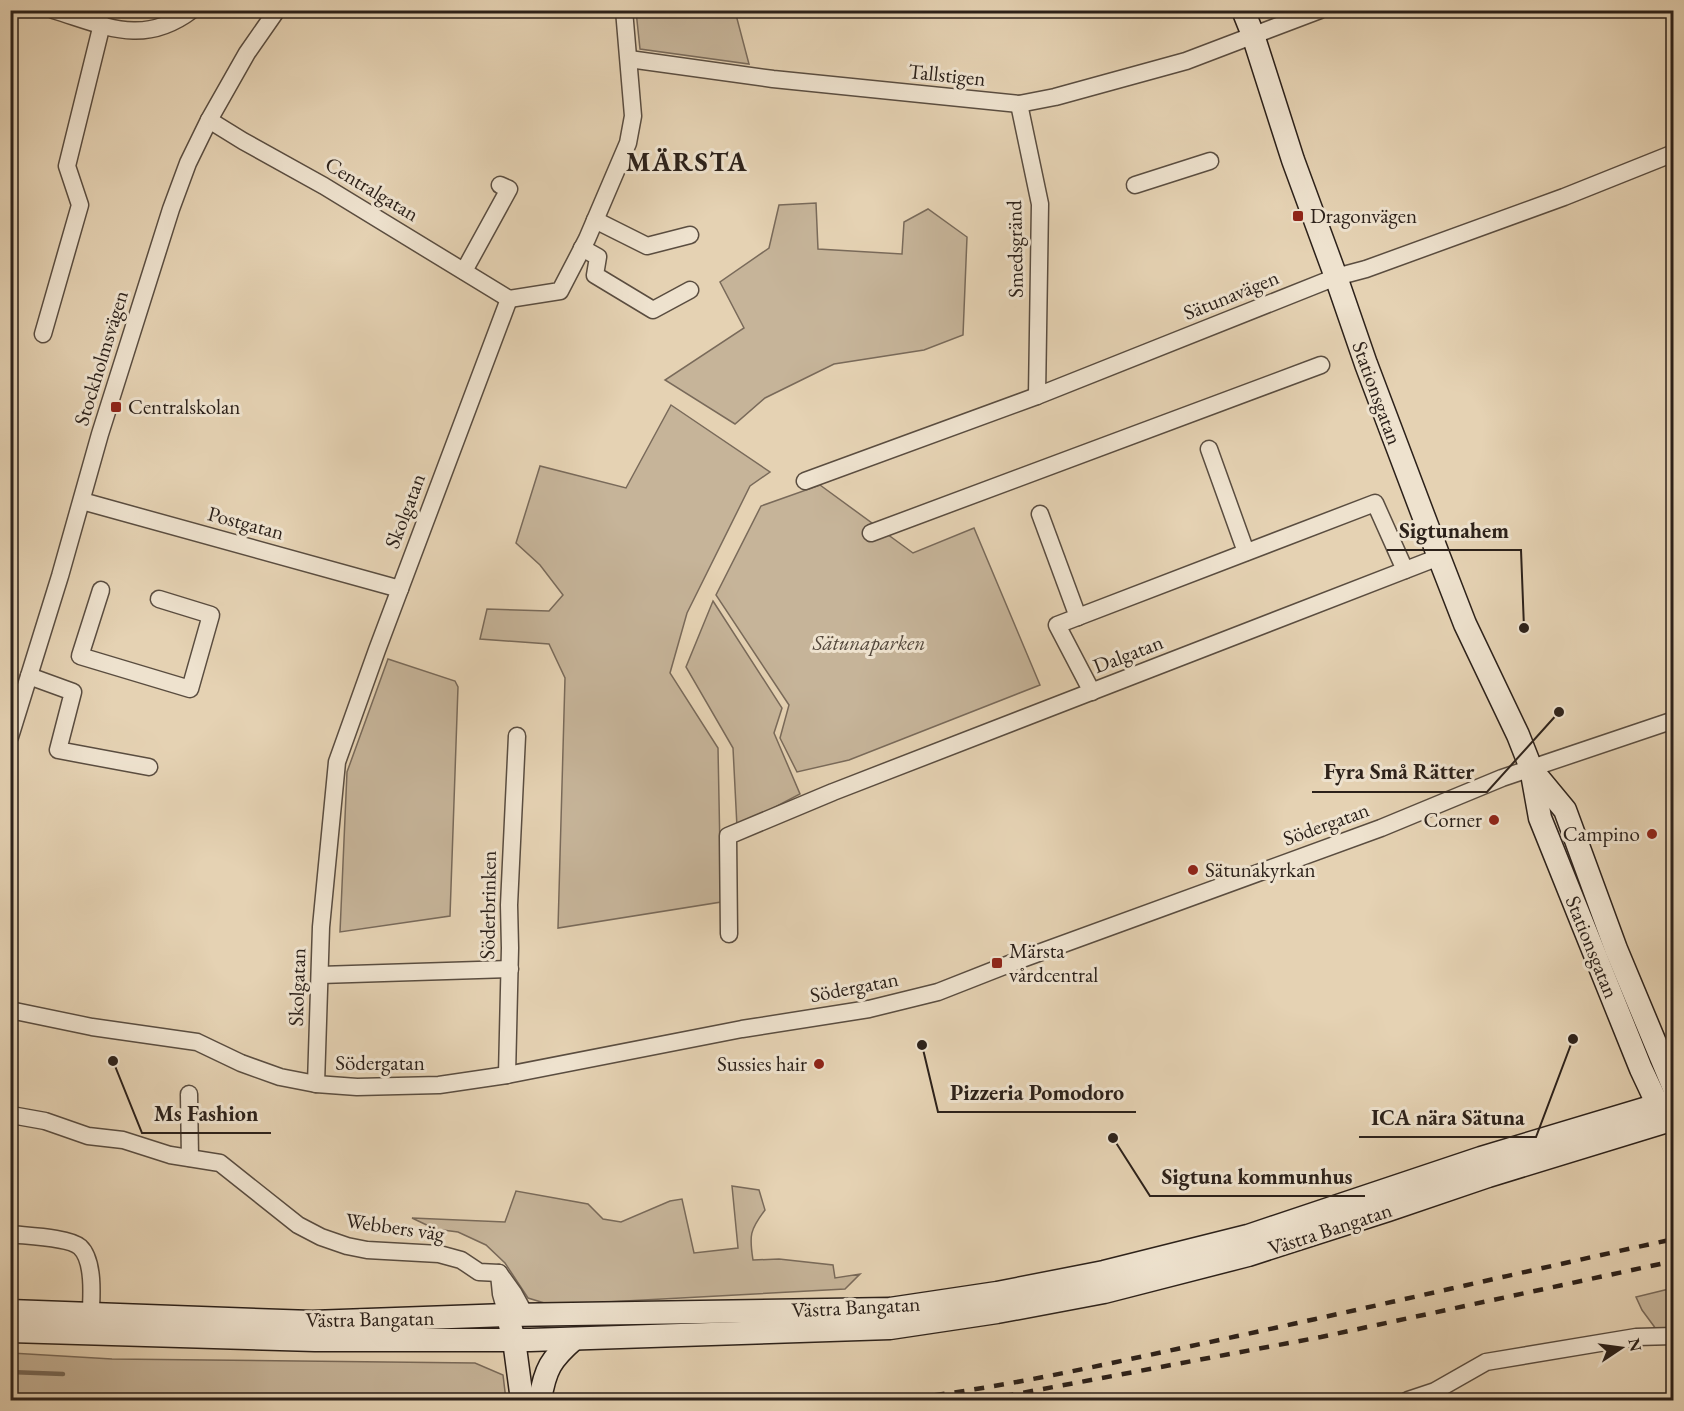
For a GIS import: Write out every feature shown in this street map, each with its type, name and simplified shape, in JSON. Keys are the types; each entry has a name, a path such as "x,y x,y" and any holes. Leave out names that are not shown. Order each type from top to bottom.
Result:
{"street":[{"path":"53,10 137,32 155,30 176,22 192,10"},
{"path":"509,299 560,291 596,220 628,142 633,116 624,10"},
{"name":"Stationsgatan","path":"1243,10 1365,364 1439,557 1465,624 1518,735 1530,768 1540,818 1668,1111"},
{"path":"1253,35 1320,10"},
{"name":"Stockholmsvägen","path":"10,737 30,676 100,434 171,209 188,163 209,120 271,13"},
{"path":"43,334 80,205 67,166 102,24"},
{"name":"Tallstigen","path":"629,59 773,79 1019,104 1055,97 1186,61 1253,35"},
{"name":"Smedsgränd","path":"1019,104 1040,204 1037,396"},
{"name":"Centralgatan","path":"209,120 324,186 509,299"},
{"name":"Sätunavägen","path":"805,481 1037,396 1336,277 1366,269 1465,233 1674,153"},
{"path":"1135,185 1210,161"},
{"path":"464,271 509,189 500,185"},
{"path":"596,220 647,246 690,235"},
{"path":"582,248 598,257 595,275 653,310 690,290"},
{"name":"Skolgatan","path":"316,1084 321,927 337,762 509,299"},
{"path":"871,533 1321,365"},
{"path":"1209,449 1246,552"},
{"name":"Postgatan","path":"81,501 400,589"},
{"path":"1092,692 1057,625 1376,502 1406,570"},
{"path":"1040,514 1078,617"},
{"name":"Dalgatan","path":"729,934 728,836 833,792 1439,557"},
{"path":"100,590 80,656 190,689 211,615 159,599"},
{"path":"30,676 73,692 58,750 149,766"},
{"name":"Södergatan","path":"10,1010 92,1027 197,1042 241,1063 280,1077 316,1084 357,1087 439,1086 507,1075 742,1029 869,1009 938,992 1372,831 1502,778 1674,720"},
{"name":"Söderbrinken","path":"507,1075 509,905 517,736"},
{"name":"Stationsgatan","path":"1530,768 1565,810 1616,949 1674,1088"},
{"path":"320,975 510,969"},
{"path":"189,1094 190,1158"},
{"name":"Västra Bangatan","path":"10,1331 90,1323 312,1322 890,1309 997,1293 1104,1272 1248,1236 1481,1158 1668,1111"},
{"name":"Västra Bangatan","path":"10,1311 90,1323 315,1340 574,1339 890,1328 998,1312 1104,1292 1248,1255 1488,1176 1668,1111"},
{"name":"Webbers väg","path":"17,1116 45,1121 88,1136 123,1140 170,1155 220,1163 298,1225 321,1237 367,1250 439,1254 461,1260 479,1272 499,1273 501,1294 516,1316"},
{"path":"10,1234 69,1242 79,1246 87,1257 90,1270 90,1323"},
{"path":"516,1316 540,1401"},
{"path":"1408,1401 1435,1391 1486,1362 1636,1337 1674,1336"},
{"path":"522,1401 532,1376 574,1339"},
{"path":"532,1376 534,1401"}],"green space":[{"path":"636,11 735,11 749,64 640,49"},
{"path":"816,203 818,249 902,254 904,222 928,209 967,237 963,335 924,350 834,364 765,398 735,424 665,380 744,328 720,282 769,248 779,205"},
{"path":"671,405 770,472 750,486 687,613 670,673 718,748 721,902 558,928 565,678 549,644 480,639 487,609 549,611 563,595 540,565 516,543 540,466 626,488"},
{"name":"Sätunaparken","path":"820,485 913,553 974,528 1040,685 849,760 797,772 780,738 789,705 716,595 761,506"},
{"path":"713,601 782,708 774,733 800,794 737,827 733,748 686,667"},
{"path":"388,659 455,681 458,687 450,916 340,932 347,772"},
{"path":"732,1186 759,1190 765,1210 752,1233 753,1260 779,1259 833,1265 835,1278 860,1274 845,1289 551,1305 528,1298 505,1263 486,1245 458,1232 435,1229 412,1218 505,1222 516,1191 588,1204 603,1219 621,1222 670,1201 682,1199 694,1253 738,1248"},
{"path":"1673,1288 1673,1331 1656,1329 1642,1310 1636,1297"},
{"path":"11,1353 112,1359 475,1363 503,1375 506,1400 11,1400"}],"waterway":[{"path":"10,1372 63,1374"}],"railway":[{"path":"895,1400 966,1391 1072,1371 1674,1239"},
{"path":"984,1400 1321,1337 1674,1261"}],"place":[{"name":"Dragonvägen","path":"1298,216"},
{"name":"Centralskolan","path":"116,407"},
{"name":"Sigtunahem","path":"1524,628"},
{"name":"Fyra Små Rätter","path":"1559,712"},
{"name":"Corner","path":"1494,820"},
{"name":"Campino","path":"1652,834"},
{"name":"Sätunakyrkan","path":"1193,870"},
{"name":"Märsta vårdcentral","path":"997,963"},
{"name":"ICA nära Sätuna","path":"1573,1039"},
{"name":"Pizzeria Pomodoro","path":"922,1045"},
{"name":"Ms Fashion","path":"113,1061"},
{"name":"Sussies hair","path":"819,1064"},
{"name":"Sigtuna kommunhus","path":"1113,1138"}],"district":[{"name":"MÄRSTA","path":"687,162"}]}
